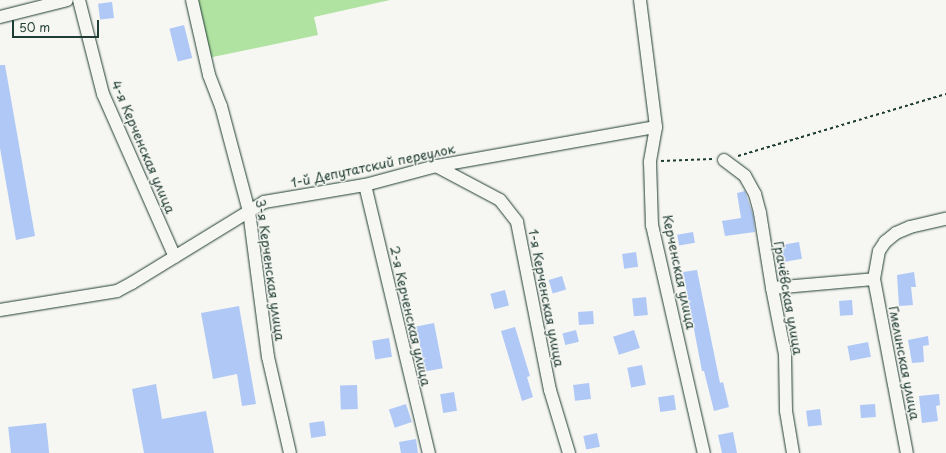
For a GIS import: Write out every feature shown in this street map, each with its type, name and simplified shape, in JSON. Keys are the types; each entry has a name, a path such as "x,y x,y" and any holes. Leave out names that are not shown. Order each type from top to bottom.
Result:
{"street":[{"path":"0,17 67,0"},
{"name":"4-я Керченская улица","path":"80,0 103,94 175,257"},
{"name":"3-я Керченская улица","path":"192,0 209,75 221,106 249,211 268,357 290,453"},
{"name":"Керченская улица","path":"640,0 656,128 650,162 652,225 704,453"},
{"name":"1-й Депутатский переулок","path":"0,310 117,290 175,257 264,202 364,185 436,166 656,128"},
{"name":"Грачёвская улица","path":"724,160 745,176 754,194 786,354 786,410 793,453"},
{"name":"1-я Керченская улица","path":"436,166 500,200 517,222 550,390 569,453"},
{"name":"2-я Керченская улица","path":"364,185 429,453"},
{"path":"772,288 874,279 880,250 885,242 896,233 910,227 946,219"},
{"name":"Гмелинская улица","path":"874,279 907,453"}],"path":[{"path":"650,162 706,158 724,160 946,94"}],"green space":[{"path":"198,0 390,0 314,17 318,35 208,58"}],"building":[{"path":"112,2 114,18 100,20 98,4"},
{"path":"184,25 192,58 178,62 169,29"},
{"path":"0,65 5,65 35,236 16,240 0,148"},
{"path":"745,191 753,215 755,232 725,236 722,221 741,218 737,193"},
{"path":"693,232 695,243 679,246 677,235"},
{"path":"799,242 802,259 783,262 780,245"},
{"path":"636,252 638,267 624,269 622,254"},
{"path":"697,270 720,383 723,382 729,407 714,411 704,371 702,371 683,272"},
{"path":"914,272 916,287 911,287 913,305 899,306 897,275"},
{"path":"562,276 566,289 553,293 549,280"},
{"path":"505,290 509,306 494,309 490,294"},
{"path":"646,297 648,315 634,316 632,298"},
{"path":"852,300 853,315 840,316 839,301"},
{"path":"239,306 256,404 242,406 237,374 213,379 201,313"},
{"path":"593,311 594,324 579,325 578,312"},
{"path":"434,323 443,368 425,372 416,326"},
{"path":"515,327 530,376 527,377 533,397 522,401 501,331"},
{"path":"576,330 579,342 565,345 562,333"},
{"path":"634,330 640,348 619,355 613,337"},
{"path":"928,336 929,345 923,346 924,362 912,363 908,340"},
{"path":"389,338 392,357 375,359 372,341"},
{"path":"868,342 871,357 850,361 847,346"},
{"path":"642,365 646,385 631,387 627,368"},
{"path":"589,383 591,399 575,401 573,385"},
{"path":"156,384 162,419 206,411 214,453 144,453 132,389"},
{"path":"357,385 358,409 341,410 340,386"},
{"path":"454,392 457,411 443,413 440,394"},
{"path":"939,394 940,405 936,406 938,421 922,423 919,396"},
{"path":"674,395 676,410 660,412 658,397"},
{"path":"406,404 412,422 395,428 389,410"},
{"path":"875,404 876,417 861,418 860,405"},
{"path":"820,409 822,425 808,427 806,411"},
{"path":"324,421 326,436 311,438 309,423"},
{"path":"46,423 49,453 11,453 8,427"},
{"path":"733,432 737,453 722,453 718,435"},
{"path":"597,433 600,447 586,450 583,436"},
{"path":"416,439 418,453 401,453 399,442"}]}
